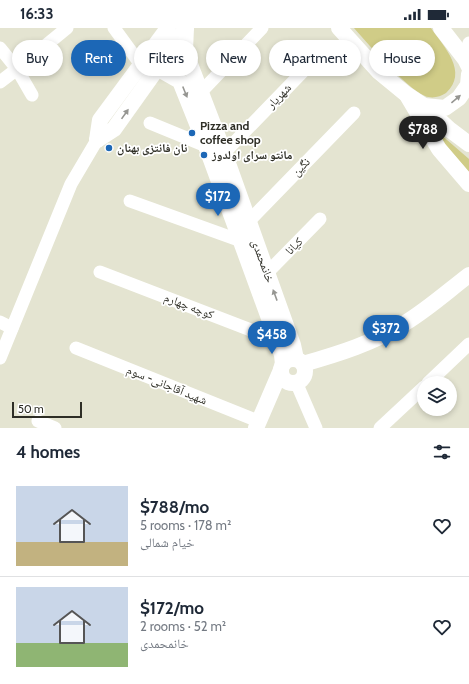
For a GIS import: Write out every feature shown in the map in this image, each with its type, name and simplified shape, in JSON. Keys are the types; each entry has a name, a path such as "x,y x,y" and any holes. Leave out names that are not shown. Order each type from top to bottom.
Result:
{"main road":[{"path":"162,40 168,28"},
{"path":"174,40 186,28"},
{"name":"خانمحمدی","path":"186,28 185,50 224,153 282,355 291,364"},
{"path":"339,28 378,71 406,94 424,106 449,129 469,144"},
{"path":"424,106 445,108 459,98 468,85 468,66 441,28"},
{"path":"97,140 114,129 143,76"},
{"name":"خانمحمدی","path":"170,76 180,81 206,146 267,273 293,345 291,364"},
{"path":"406,94 439,149 469,184"},
{"path":"448,292 469,267"},
{"path":"257,425 291,364 341,353 405,324 448,292 469,274"},
{"path":"291,364 304,367 304,374 300,380 296,382"}],"street":[{"path":"52,40 67,28"},
{"path":"114,28 134,50"},
{"path":"201,92 262,28"},
{"path":"468,66 469,43"},
{"path":"0,48 12,63"},
{"path":"0,82 12,73"},
{"path":"21,76 32,95"},
{"name":"شهریار","path":"224,153 299,76"},
{"name":"نگین","path":"248,233 354,113"},
{"path":"150,123 206,146"},
{"path":"0,358 71,184 97,140"},
{"path":"130,201 248,233"},
{"name":"کیانا","path":"267,273 320,219"},
{"name":"کوچه چهارم","path":"100,272 277,340"},
{"path":"0,322 12,328"},
{"path":"435,376 469,344"},
{"name":"شهید آقاجانی- سوم","path":"76,348 257,425"},
{"path":"296,382 316,428"},
{"path":"380,428 417,394"},
{"path":"38,421 55,428"}],"shaded area":[{"path":"354,28 431,28 448,51 455,68 455,77 452,85 446,93 441,96 428,97 417,91 399,76 435,76 435,40 369,40 369,45"},
{"path":"439,133 469,159 469,172 441,140"}],"place":[{"name":"Pizza and coffee shop","path":"192,133"},
{"name":"نان فانتزی بهنان","path":"109,148"},
{"name":"مانتو سرای اولدوز","path":"204,155"}]}
